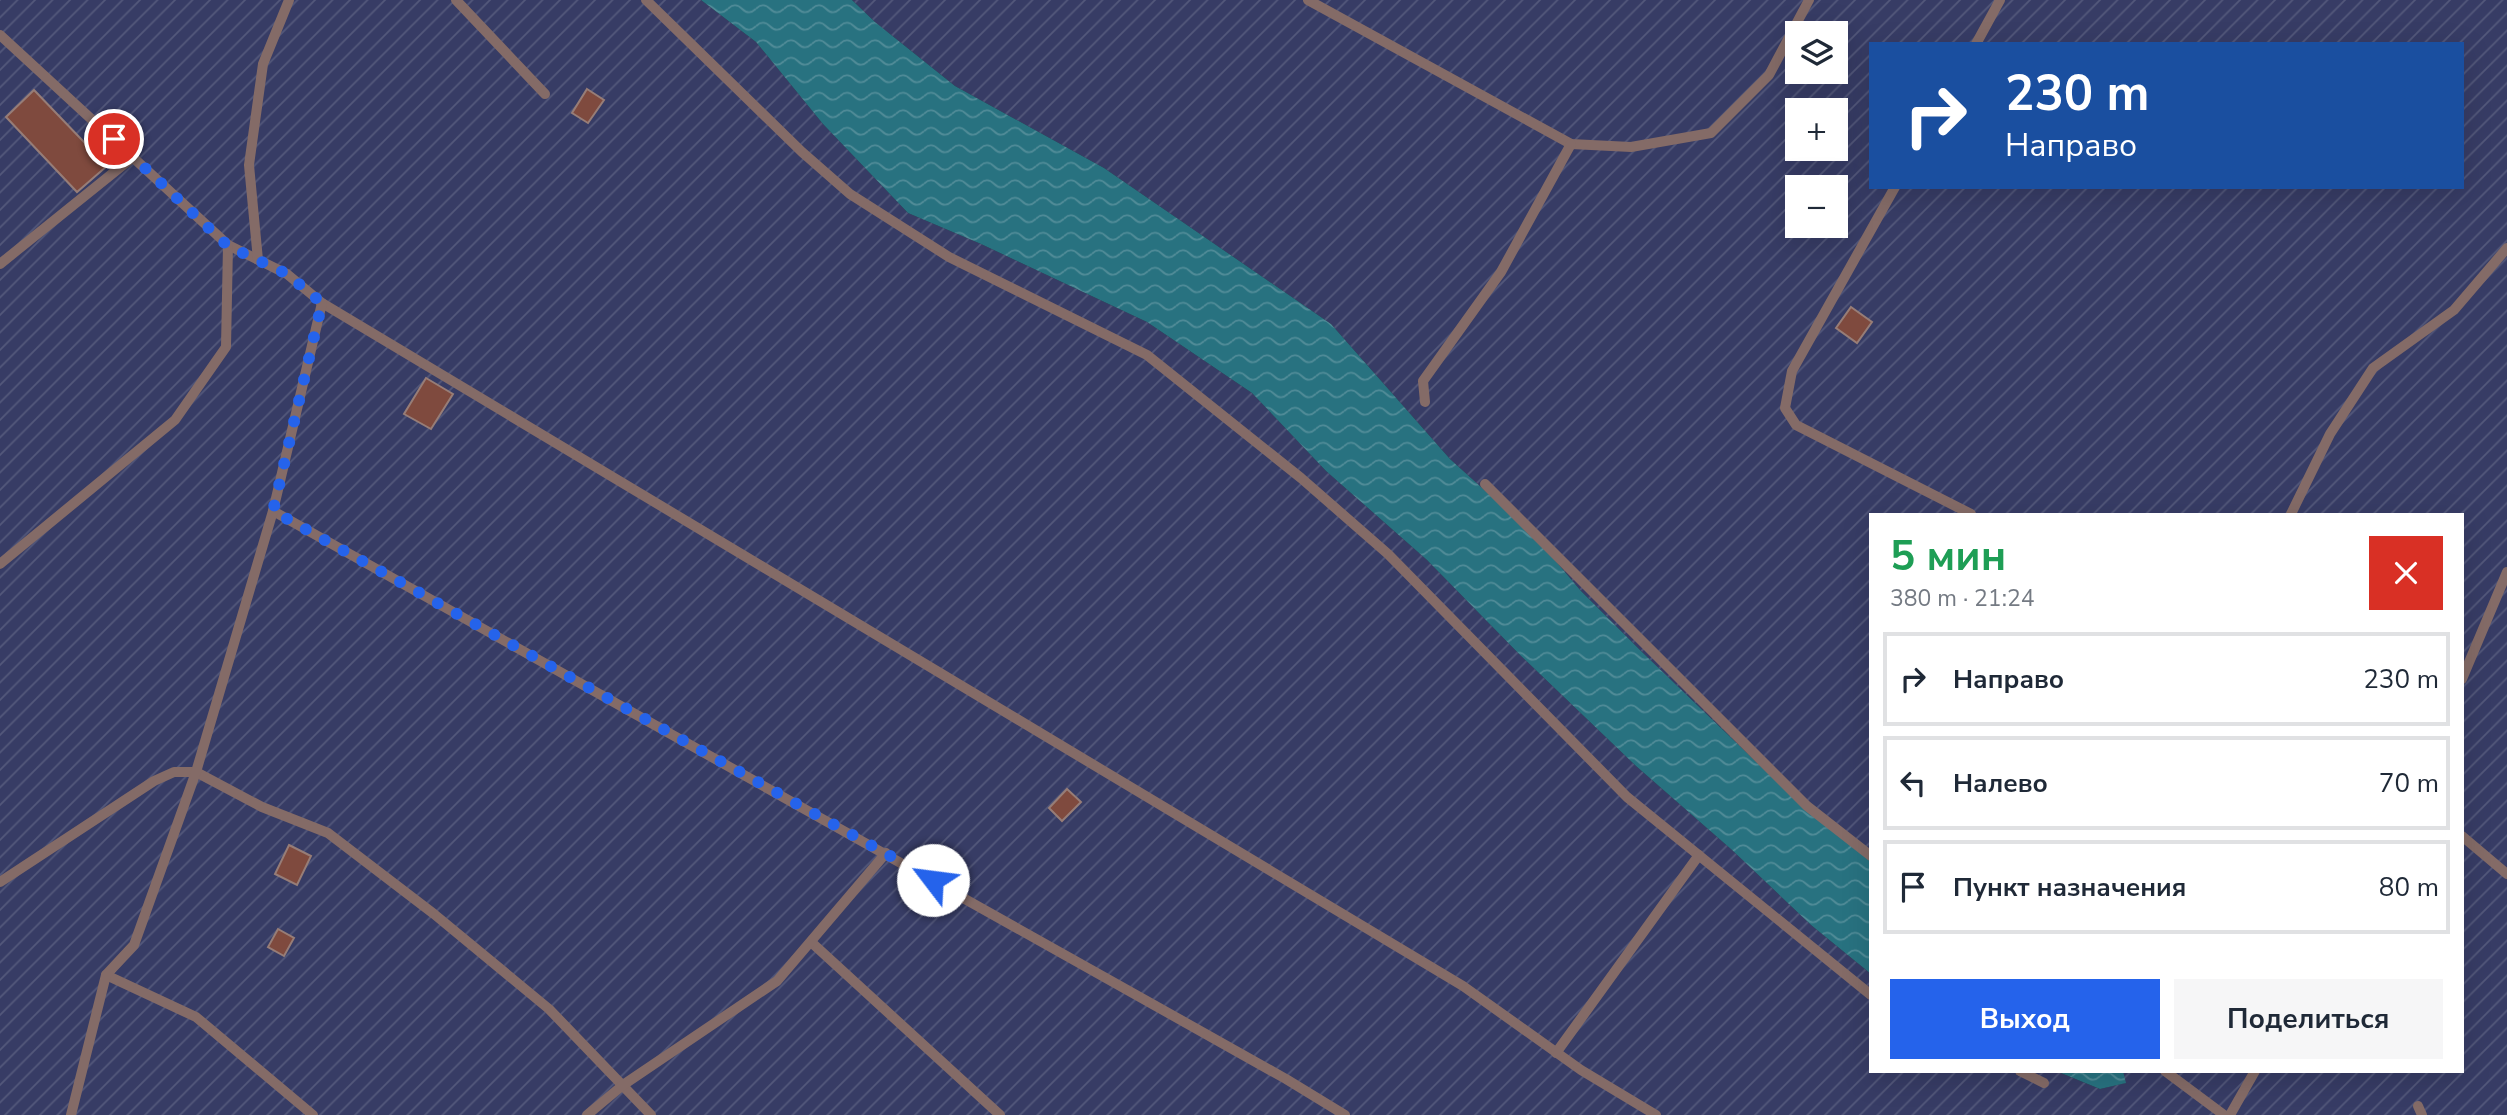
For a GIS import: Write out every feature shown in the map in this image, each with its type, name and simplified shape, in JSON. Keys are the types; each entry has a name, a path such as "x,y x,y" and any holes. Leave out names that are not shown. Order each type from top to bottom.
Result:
{"lane":[{"path":"258,260 249,165 263,64 289,0"},
{"path":"456,0 545,94"},
{"path":"646,0 802,152 850,194 949,257 1147,355 1301,478 1388,554 1627,797 1869,993"},
{"path":"1308,0 1571,144 1631,146 1711,133 1769,75 1809,0"},
{"path":"1977,42 2000,0"},
{"path":"0,35 228,246 287,274 322,303 1441,973 1581,1070 1656,1115"},
{"path":"1425,402 1423,381 1501,272 1571,144"},
{"path":"0,264 132,156"},
{"path":"1894,189 1792,371 1785,408 1796,425 1969,513"},
{"path":"0,564 176,420 226,348 228,246"},
{"path":"2291,513 2330,434 2372,368 2454,310 2507,248"},
{"path":"71,1115 106,975 134,945 195,772 273,511 322,303"},
{"path":"1485,484 1807,807 1869,854"},
{"path":"273,511 886,853 1345,1115"},
{"path":"2464,675 2507,572"},
{"path":"0,881 154,781 174,772 195,772 262,807 328,833 374,866 549,1009 651,1115"},
{"path":"2464,838 2507,874"},
{"path":"587,1115 623,1085 777,981 886,853"},
{"path":"1556,1053 1699,855"},
{"path":"811,942 1000,1115"},
{"path":"106,975 196,1017 313,1115"},
{"path":"2024,1073 2044,1083"},
{"path":"2168,1073 2224,1115"},
{"path":"2230,1115 2254,1073"}],"shaded area":[{"path":"0,0 701,0 756,42 823,124 908,213 1147,322 1252,393 1326,471 1427,560 1521,656 1636,766 1732,850 1811,925 1869,972 1869,1073 2061,1073 2100,1089 2125,1083 2123,1073 2464,1073 2464,513 1869,513 1869,860 1773,778 1641,651 1581,591 1532,533 1450,459 1331,324 1104,168 955,86 875,22 852,0 2507,0 2507,1115 0,1115"}],"water":[{"path":"701,0 852,0 875,22 955,86 1104,168 1331,324 1450,459 1532,533 1581,591 1641,651 1773,778 1869,860 1869,972 1811,925 1732,850 1636,766 1521,656 1427,560 1326,471 1252,393 1147,322 908,213 823,124 756,42"},
{"path":"2061,1073 2124,1073 2126,1083 2100,1089"}],"building":[{"path":"587,89 604,100 588,123 572,113"},
{"path":"34,90 107,166 77,192 6,117"},
{"path":"1851,307 1872,322 1857,343 1836,328"},
{"path":"426,378 453,394 431,429 404,414"},
{"path":"1067,789 1081,802 1062,821 1049,808"},
{"path":"289,845 311,856 297,885 275,874"},
{"path":"278,929 294,938 284,956 268,947"}],"route":[{"path":"114,139 228,246 287,274 322,303 273,511 933,880"}]}
